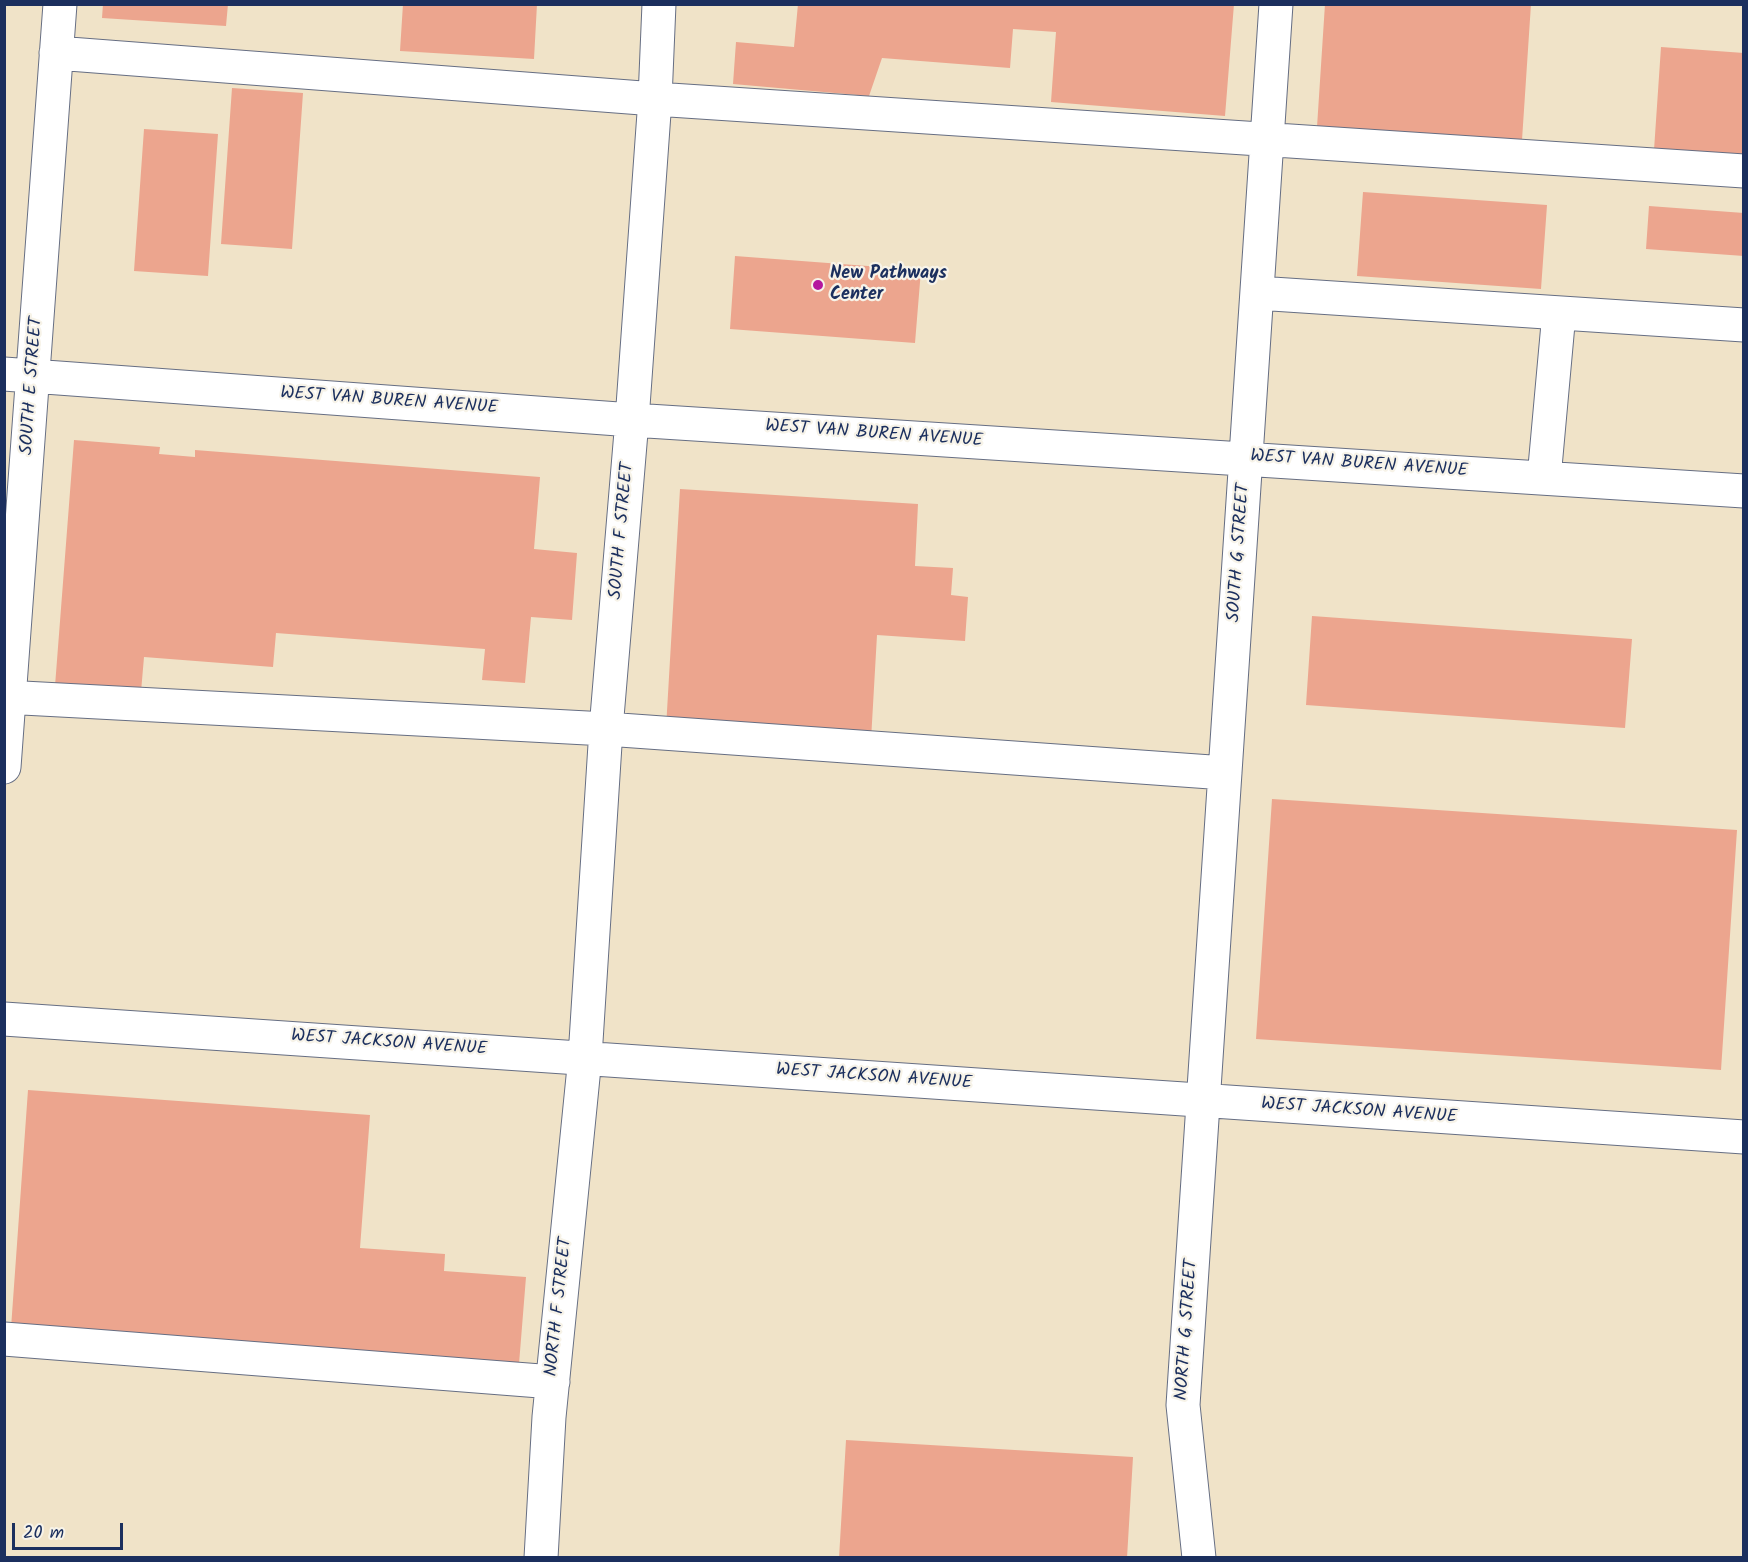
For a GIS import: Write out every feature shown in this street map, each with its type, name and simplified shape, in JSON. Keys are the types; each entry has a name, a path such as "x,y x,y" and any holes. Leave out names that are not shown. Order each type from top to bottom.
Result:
{"street":[{"name":"SOUTH E STREET","path":"4,767 19,375 60,4"},
{"name":"SOUTH F STREET","path":"585,1057 606,729 632,420 655,99 659,4"},
{"name":"SOUTH G STREET","path":"1203,1102 1276,4"},
{"path":"56,53 655,99 1743,171"},
{"path":"1257,293 1743,325"},
{"path":"1544,478 1559,313"},
{"name":"WEST VAN BUREN AVENUE","path":"19,375 632,420 1743,491"},
{"path":"8,697 606,729 1225,773"},
{"name":"WEST JACKSON AVENUE","path":"4,1018 1203,1102 1743,1137"},
{"name":"NORTH F STREET","path":"541,1557 553,1382 585,1057"},
{"name":"NORTH G STREET","path":"1198,1557 1183,1405 1203,1102"},
{"path":"4,1339 553,1382"}],"building":[{"path":"103,4 228,4 226,26 102,18"},
{"path":"403,4 537,4 534,59 400,51"},
{"path":"798,4 1234,4 1225,116 1051,102 1056,32 1013,29 1010,68 882,58 869,96 733,84 736,42 794,47"},
{"path":"1325,4 1531,4 1522,140 1317,127"},
{"path":"1661,47 1744,53 1744,156 1654,150"},
{"path":"232,88 303,93 292,249 221,244"},
{"path":"144,129 218,134 208,276 134,271"},
{"path":"1363,192 1547,205 1541,289 1357,276"},
{"path":"1649,206 1744,213 1744,256 1646,249"},
{"path":"735,256 921,270 915,343 730,329"},
{"path":"74,440 160,447 159,454 195,457 195,450 540,477 534,549 577,553 572,620 531,617 525,683 482,680 485,649 276,633 273,667 144,657 141,692 55,686"},
{"path":"680,489 918,504 915,566 953,568 951,595 968,597 965,641 877,635 871,740 666,728"},
{"path":"1312,616 1632,639 1625,728 1306,705"},
{"path":"1272,799 1737,830 1721,1070 1256,1039"},
{"path":"28,1090 370,1115 360,1248 445,1254 444,1271 526,1277 519,1364 11,1328"},
{"path":"846,1440 1133,1457 1127,1558 839,1558"}],"place":[{"name":"New Pathways Center","path":"818,285"}]}
